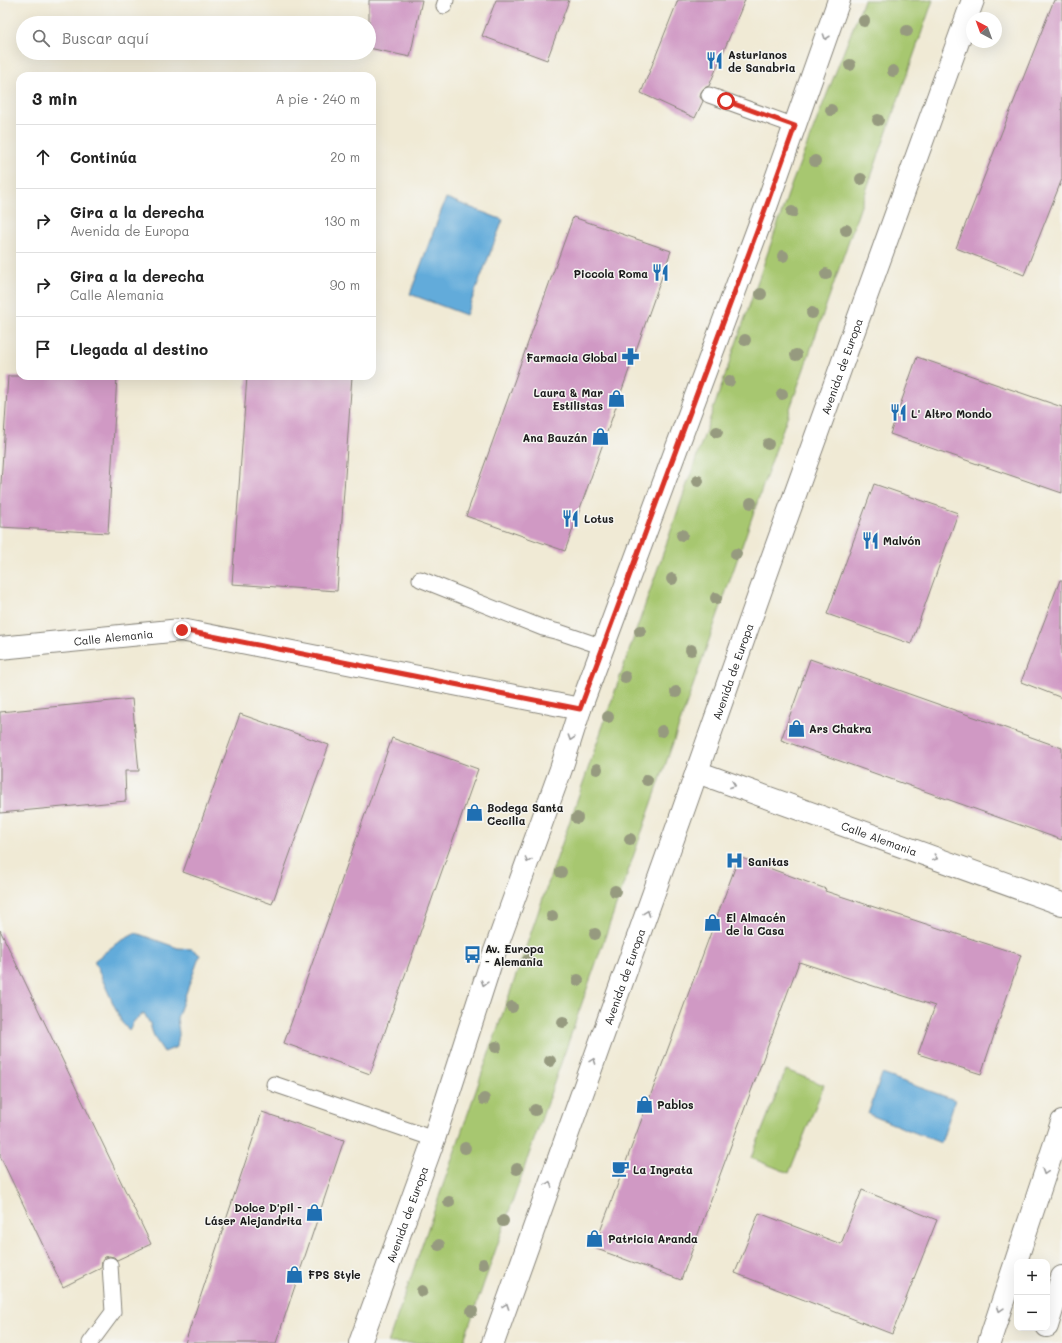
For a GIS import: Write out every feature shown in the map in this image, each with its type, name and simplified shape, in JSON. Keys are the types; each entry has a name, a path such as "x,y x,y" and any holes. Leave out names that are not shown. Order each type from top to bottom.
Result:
{"main road":[{"name":"Avenida de Europa","path":"360,1343 434,1139 491,962 561,769 580,709 766,207 839,0"},
{"name":"Avenida de Europa","path":"492,1343 973,0"},
{"name":"Calle Alemania","path":"0,648 182,630 580,709"},
{"name":"Calle Alemania","path":"696,772 1062,904"},
{"path":"989,1343 1062,1122"},
{"path":"1050,1317 1062,1277"},
{"path":"1042,1343 1046,1331"}],"lane":[{"path":"709,95 795,126"},
{"path":"420,579 543,628 603,647"},
{"path":"274,1084 434,1139"},
{"path":"90,1343 113,1312 110,1265"}],"green space":[{"path":"864,0 933,0 463,1343 388,1343 792,183"},
{"path":"786,1070 824,1085 789,1173 751,1158"}],"water":[{"path":"446,198 503,220 466,315 410,294"},
{"path":"136,933 178,948 192,949 200,955 177,1018 179,1033 177,1047 164,1052 154,1037 150,1024 144,1013 134,1021 129,1030 122,1023 94,961 117,943"},
{"path":"882,1074 955,1100 941,1143 868,1114"}],"building":[{"path":"369,0 422,0 410,57 376,50 376,16 369,16"},
{"path":"496,0 569,0 547,60 482,36"},
{"path":"678,0 745,0 709,86 704,88 701,92 700,97 703,101 695,118 641,93"},
{"path":"1054,0 1062,0 1062,179 1024,275 956,248"},
{"path":"573,217 671,251 565,551 466,516"},
{"path":"917,357 1062,407 1062,493 890,434"},
{"path":"8,376 16,376 16,380 117,380 108,533 0,527 0,498"},
{"path":"247,380 352,380 337,591 232,584"},
{"path":"874,484 958,513 911,644 827,614"},
{"path":"1060,580 1062,580 1062,698 1021,682"},
{"path":"810,659 1062,748 1062,840 781,740"},
{"path":"132,699 139,771 125,771 126,801 0,813 0,712"},
{"path":"240,714 329,745 272,904 183,872"},
{"path":"392,738 478,769 370,1074 284,1043"},
{"path":"739,857 826,889 825,891 1021,955 981,1074 918,1054 935,1006 799,962 681,1280 594,1248"},
{"path":"0,930 151,1244 117,1260 114,1257 105,1257 102,1261 101,1268 63,1287 0,1156"},
{"path":"262,1112 344,1140 276,1343 185,1343"},
{"path":"862,1190 937,1220 892,1334 735,1273 759,1213 841,1244"}],"place":[{"name":"Asturianos de Sanabria","path":"715,60"},
{"name":"Piccola Roma","path":"661,273"},
{"name":"Farmacia Global","path":"630,357"},
{"name":"Laura & Mar Estilistas","path":"616,398"},
{"name":"L' Altro Mondo","path":"898,413"},
{"name":"Ana Bauzán","path":"600,437"},
{"name":"Lotus","path":"571,518"},
{"name":"Malvón","path":"870,540"},
{"name":"Ars Chakra","path":"796,728"},
{"name":"Bodega Santa Cecilia","path":"474,813"},
{"name":"Sanitas","path":"735,861"},
{"name":"El Almacén de la Casa","path":"713,923"},
{"name":"Av. Europa - Alemania","path":"472,954"},
{"name":"Pablos","path":"644,1104"},
{"name":"La Ingrata","path":"620,1169"},
{"name":"Dolce D'pil - Láser Alejandrita","path":"315,1213"},
{"name":"Patricia Aranda","path":"595,1238"},
{"name":"FPS Style","path":"295,1274"}],"route":[{"path":"182,630 580,709 795,126 726,101"}]}
